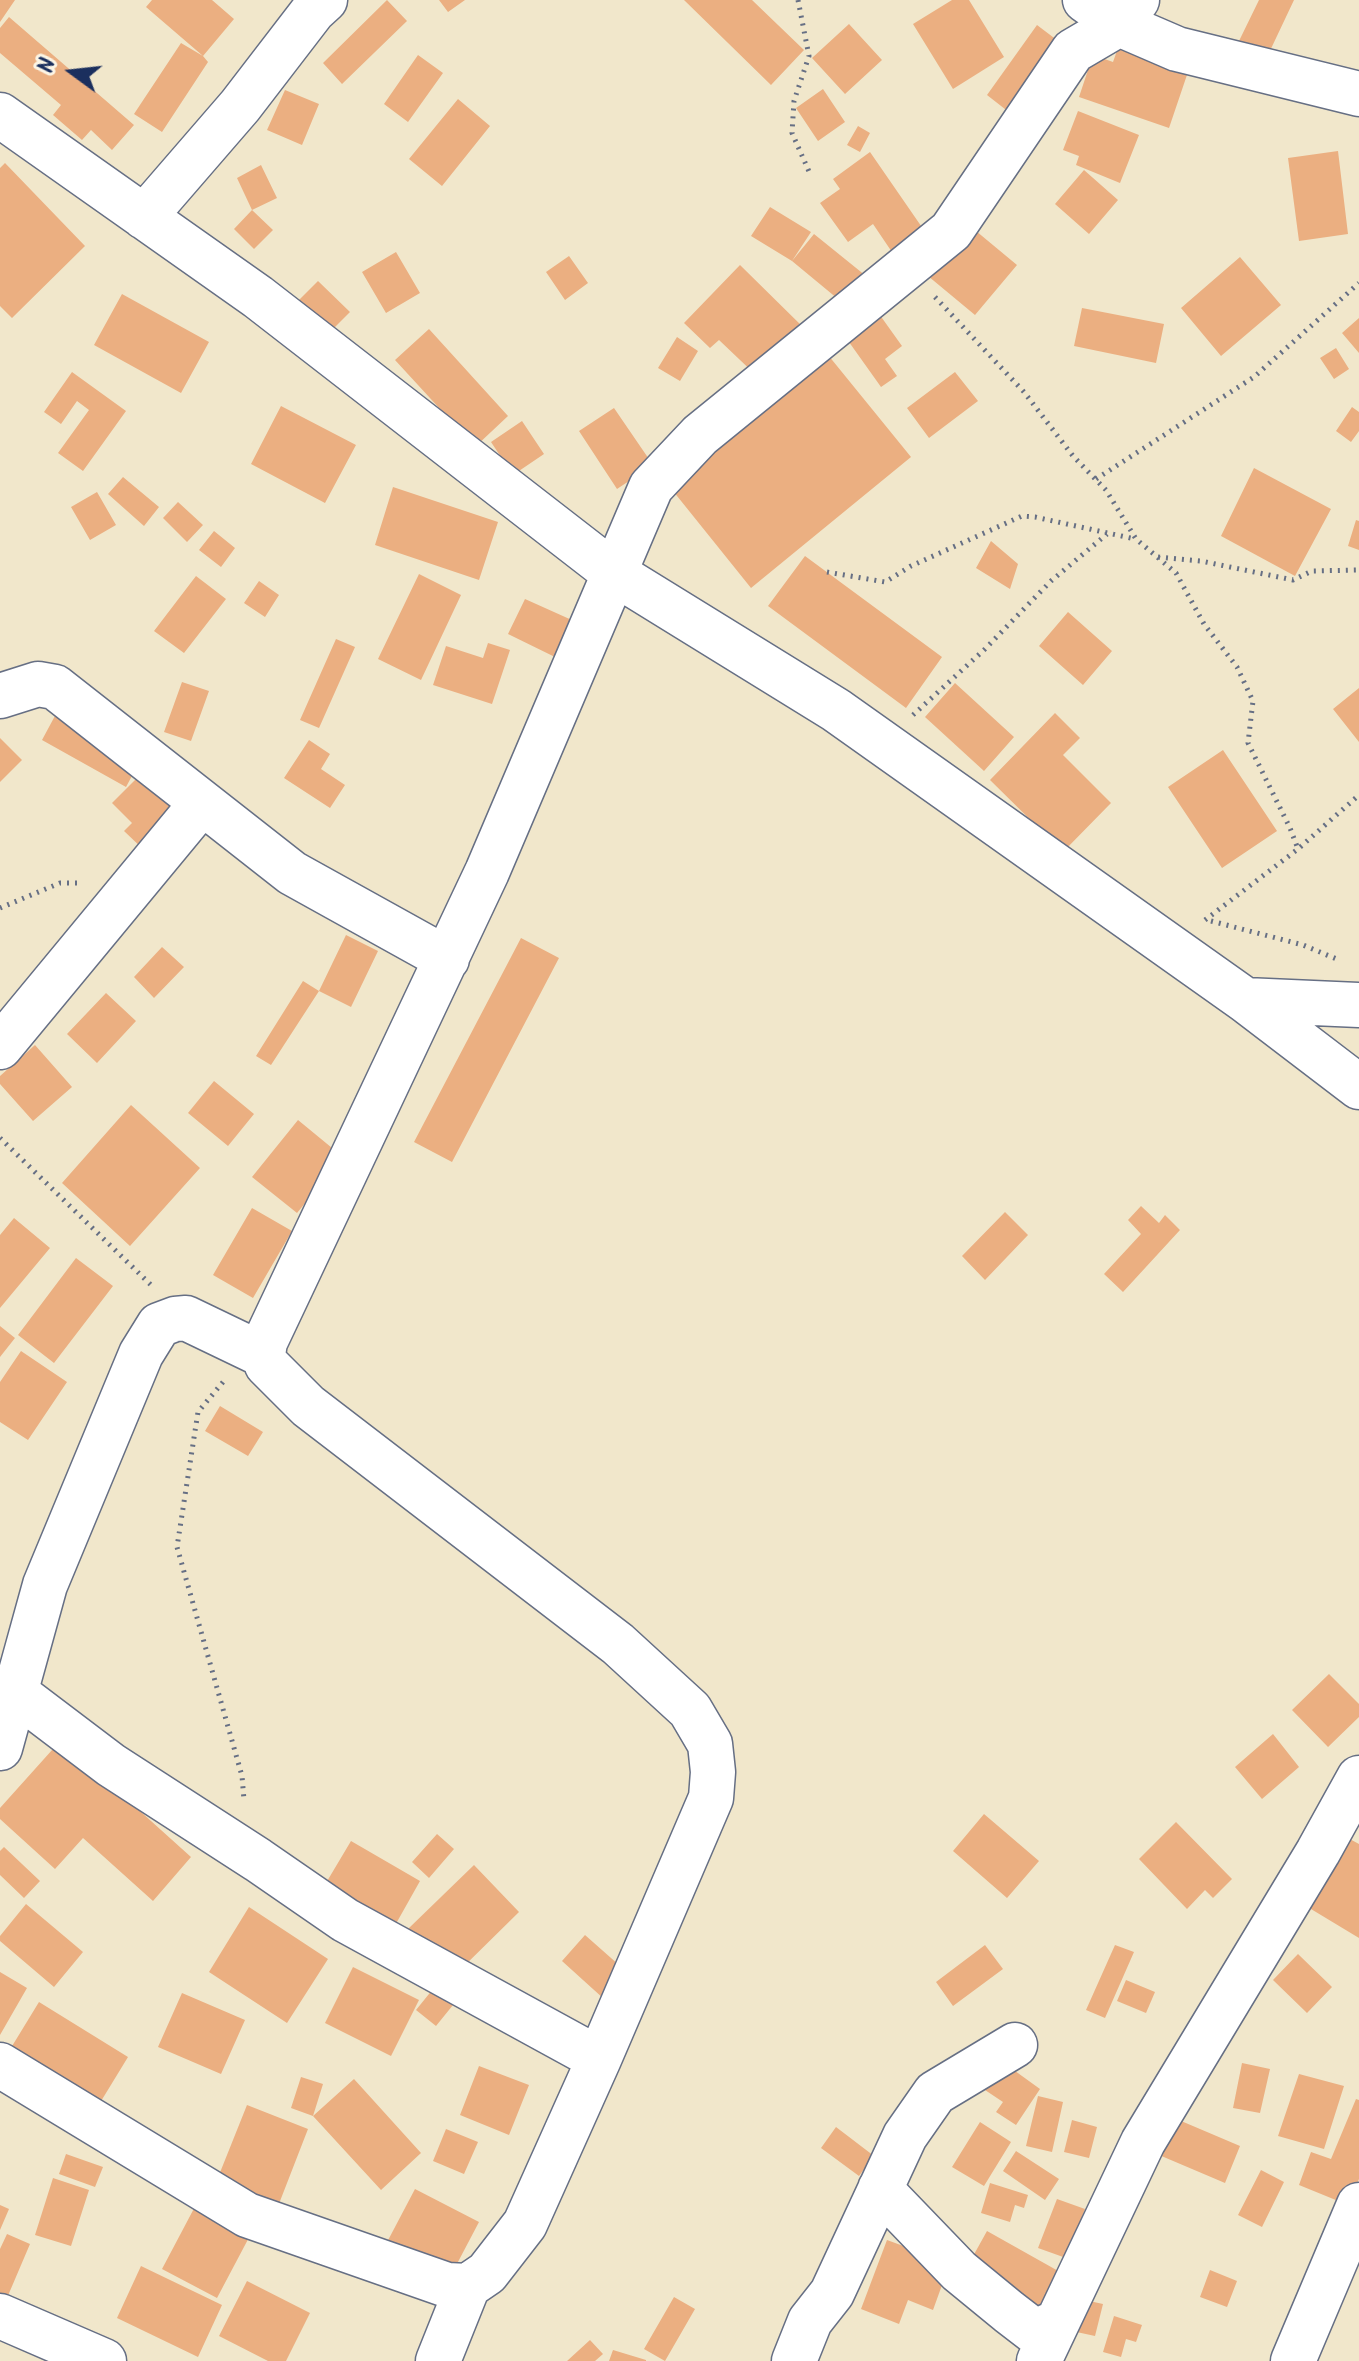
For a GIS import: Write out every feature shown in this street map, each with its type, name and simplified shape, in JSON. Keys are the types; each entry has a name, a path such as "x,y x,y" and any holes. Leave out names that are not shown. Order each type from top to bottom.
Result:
{"street":[{"path":"144,217 240,106 313,4"},
{"path":"256,1352 265,1342 494,858 651,487 700,435 951,231 1073,51 1114,8 1177,49 1359,94"},
{"path":"5,128 144,217 258,297 614,573 836,710 1245,1000 1359,1087"},
{"path":"0,696 38,684 55,687 292,873 447,959"},
{"path":"0,1047 201,804"},
{"path":"1245,1000 1359,1005"},
{"path":"0,1748 45,1585 141,1354 159,1325 186,1318 256,1352 308,1406 618,1644 690,1710 710,1744 713,1772 711,1798 525,2224 487,2273 468,2286 438,2361"},
{"path":"16,1693 111,1765 345,1920 599,2059"},
{"path":"1039,2361 1143,2142 1318,1852 1359,1778"},
{"path":"794,2361 810,2321 832,2293 905,2136 935,2093 1015,2045"},
{"path":"0,2065 247,2215 447,2285 468,2286"},
{"path":"880,2189 959,2271 1035,2332 1057,2322"},
{"path":"1293,2361 1359,2205"},
{"path":"20,2337 104,2361"}],"path":[{"path":"798,0 809,56 794,101 792,133 811,176"},
{"path":"907,267 1024,392 1073,456 1106,490 1136,539 1176,573 1204,624 1237,667 1253,701 1248,743 1298,849"},
{"path":"1096,479 1254,377 1359,283"},
{"path":"827,572 885,582 911,566 1022,516 1136,539"},
{"path":"882,743 985,649 1051,581 1108,533"},
{"path":"1157,557 1201,561 1293,580 1312,571 1359,570"},
{"path":"1205,920 1298,849 1359,795"},
{"path":"0,908 60,883 84,883 127,894"},
{"path":"1191,917 1303,945 1345,962"},
{"path":"0,1138 186,1318"},
{"path":"256,1352 198,1412 177,1547 242,1776 246,1817 258,1860"}],"building":[{"path":"0,0 15,0 0,22"},
{"path":"152,0 212,0 234,19 203,56 146,7"},
{"path":"387,0 407,21 342,84 323,63"},
{"path":"439,0 465,0 448,12"},
{"path":"684,0 752,0 804,50 771,85"},
{"path":"952,0 969,0 1004,57 953,89 913,24"},
{"path":"1259,0 1294,0 1268,55 1239,41"},
{"path":"9,17 134,125 112,150 91,130 82,140 53,115 61,105 0,53 0,28"},
{"path":"849,24 882,60 845,94 812,58"},
{"path":"1037,25 1070,50 1019,120 987,95"},
{"path":"181,43 208,62 162,132 134,114"},
{"path":"1119,45 1189,69 1169,128 1079,97 1093,55 1113,62"},
{"path":"418,55 443,73 408,122 384,104"},
{"path":"823,89 845,122 818,141 796,108"},
{"path":"285,90 319,104 302,145 267,130"},
{"path":"458,99 490,126 442,186 409,159"},
{"path":"1078,111 1139,135 1120,183 1076,165 1079,156 1063,150"},
{"path":"858,126 870,133 860,152 847,145"},
{"path":"1338,151 1348,234 1299,241 1288,158"},
{"path":"870,152 928,236 896,258 873,224 848,242 820,203 840,189 833,179"},
{"path":"5,163 85,246 12,318 0,306 0,168"},
{"path":"261,165 277,198 252,210 237,178"},
{"path":"1084,170 1118,200 1089,234 1055,204"},
{"path":"770,207 811,232 792,261 751,236"},
{"path":"252,210 273,230 254,249 234,229"},
{"path":"970,226 1017,265 975,315 928,276"},
{"path":"814,234 866,276 844,304 792,261"},
{"path":"396,252 420,293 386,313 362,272"},
{"path":"569,256 588,283 565,300 546,272"},
{"path":"1240,257 1281,305 1221,356 1181,308"},
{"path":"740,265 807,331 760,379 719,340 710,348 684,323"},
{"path":"318,281 350,312 330,332 298,301"},
{"path":"122,294 209,342 181,393 94,345"},
{"path":"1082,308 1164,324 1156,363 1074,346"},
{"path":"877,311 902,346 885,359 897,376 881,387 844,335"},
{"path":"1359,318 1359,353 1342,333"},
{"path":"429,329 508,416 475,447 395,360"},
{"path":"677,337 698,351 680,381 658,368"},
{"path":"1336,348 1349,369 1334,379 1320,358"},
{"path":"824,350 911,457 751,588 665,481"},
{"path":"72,372 126,411 83,471 58,453 89,410 77,401 61,424 44,412"},
{"path":"955,372 978,401 929,438 907,408"},
{"path":"281,406 356,445 325,503 251,464"},
{"path":"1352,407 1359,412 1359,431 1351,442 1336,431"},
{"path":"614,408 653,465 617,489 579,431"},
{"path":"522,421 544,454 513,475 491,442"},
{"path":"1254,468 1331,509 1295,576 1221,536"},
{"path":"123,477 159,507 144,526 108,494"},
{"path":"393,487 498,522 479,580 375,545"},
{"path":"97,492 116,525 90,540 71,507"},
{"path":"178,502 203,525 187,542 163,518"},
{"path":"1356,520 1359,521 1359,550 1348,546"},
{"path":"214,531 235,548 221,567 199,550"},
{"path":"991,541 1018,564 1010,589 976,568"},
{"path":"805,556 942,657 906,708 768,606"},
{"path":"419,574 461,595 421,680 378,659"},
{"path":"196,576 226,599 184,653 154,631"},
{"path":"259,581 279,595 265,617 244,603"},
{"path":"525,599 574,621 557,658 508,634"},
{"path":"1068,612 1112,651 1083,685 1039,646"},
{"path":"336,639 355,647 319,728 300,720"},
{"path":"488,643 510,650 492,704 433,685 446,646 483,658"},
{"path":"182,682 209,691 191,741 164,732"},
{"path":"955,683 1014,737 984,771 925,717"},
{"path":"1359,688 1359,742 1333,709"},
{"path":"1055,713 1080,738 1063,755 1111,803 1063,852 990,780"},
{"path":"56,714 140,761 126,787 42,740"},
{"path":"0,738 22,760 0,782"},
{"path":"309,740 330,754 321,769 345,785 330,808 284,778"},
{"path":"1223,750 1277,831 1222,868 1168,787"},
{"path":"150,765 190,805 145,851 124,831 132,823 112,803"},
{"path":"346,935 378,951 351,1007 319,991"},
{"path":"521,938 559,958 452,1162 414,1142"},
{"path":"162,947 184,967 154,998 134,977"},
{"path":"303,981 319,991 271,1065 256,1056"},
{"path":"106,993 136,1021 97,1063 67,1034"},
{"path":"35,1045 72,1087 33,1121 0,1084 0,1076"},
{"path":"214,1081 254,1114 228,1146 188,1113"},
{"path":"131,1105 200,1168 130,1246 62,1183"},
{"path":"298,1120 343,1157 297,1213 252,1177"},
{"path":"1141,1206 1159,1223 1165,1215 1180,1230 1123,1292 1104,1274 1141,1234 1128,1220"},
{"path":"252,1208 292,1231 253,1298 213,1275"},
{"path":"1005,1212 1028,1235 985,1280 962,1256"},
{"path":"14,1218 50,1248 0,1308 0,1235"},
{"path":"76,1258 113,1286 54,1363 18,1335"},
{"path":"0,1326 15,1338 0,1357"},
{"path":"21,1351 67,1382 28,1440 0,1422 0,1382"},
{"path":"220,1406 263,1432 248,1456 205,1431"},
{"path":"1329,1674 1359,1704 1359,1717 1328,1747 1292,1710"},
{"path":"1273,1734 1299,1767 1262,1799 1235,1767"},
{"path":"61,1740 191,1857 153,1901 83,1838 55,1869 0,1819 0,1808"},
{"path":"984,1814 1039,1861 1007,1898 953,1851"},
{"path":"1176,1822 1232,1879 1213,1898 1205,1890 1187,1909 1139,1859"},
{"path":"437,1834 454,1849 429,1878 412,1862"},
{"path":"1346,1837 1359,1844 1359,1938 1306,1906"},
{"path":"351,1841 420,1881 393,1929 323,1888"},
{"path":"4,1847 40,1881 24,1898 0,1875 0,1851"},
{"path":"474,1865 519,1912 454,1976 408,1929"},
{"path":"26,1904 83,1952 54,1987 0,1941 0,1936"},
{"path":"249,1907 328,1959 287,2023 209,1972"},
{"path":"585,1935 628,1973 604,1999 562,1961"},
{"path":"985,1945 1003,1969 953,2006 936,1982"},
{"path":"1115,1945 1134,1952 1105,2018 1086,2010"},
{"path":"1298,1954 1332,1987 1307,2013 1273,1980"},
{"path":"353,1967 419,2000 391,2056 325,2023"},
{"path":"0,1972 27,1988 0,2035"},
{"path":"1126,1980 1155,1992 1146,2013 1117,2001"},
{"path":"433,1989 453,2005 436,2026 416,2010"},
{"path":"182,1993 245,2020 221,2074 158,2047"},
{"path":"39,2002 128,2057 95,2111 6,2056"},
{"path":"1004,2063 1040,2089 1016,2125 996,2112 1003,2102 985,2090"},
{"path":"1242,2063 1270,2069 1260,2113 1233,2108"},
{"path":"479,2066 529,2085 509,2135 460,2115"},
{"path":"1299,2074 1344,2086 1324,2149 1278,2136"},
{"path":"301,2077 323,2084 313,2116 291,2108"},
{"path":"354,2079 421,2153 381,2190 313,2116"},
{"path":"1038,2096 1063,2102 1052,2152 1026,2146"},
{"path":"1356,2099 1359,2100 1359,2179 1348,2205 1299,2185 1311,2152 1331,2159"},
{"path":"247,2105 308,2129 275,2214 213,2190"},
{"path":"1167,2115 1240,2146 1225,2183 1152,2152"},
{"path":"1072,2120 1097,2127 1089,2158 1064,2152"},
{"path":"980,2122 1011,2142 984,2186 952,2167"},
{"path":"836,2127 874,2156 859,2176 821,2148"},
{"path":"446,2129 478,2142 464,2174 433,2161"},
{"path":"1016,2151 1059,2179 1045,2200 1003,2171"},
{"path":"66,2154 103,2167 95,2187 59,2174"},
{"path":"1261,2170 1284,2182 1262,2227 1238,2215"},
{"path":"53,2178 89,2190 71,2246 35,2235"},
{"path":"990,2183 1028,2195 1024,2208 1015,2205 1010,2222 981,2213"},
{"path":"415,2189 479,2222 449,2279 385,2246"},
{"path":"199,2199 254,2228 217,2298 162,2269"},
{"path":"1057,2199 1085,2209 1066,2258 1038,2248"},
{"path":"0,2205 9,2209 0,2230"},
{"path":"987,2231 1060,2272 1041,2308 967,2267"},
{"path":"7,2234 30,2244 4,2305 0,2303 0,2249"},
{"path":"887,2240 925,2254 922,2265 946,2274 933,2310 908,2300 899,2324 861,2309"},
{"path":"141,2266 222,2305 198,2357 117,2318"},
{"path":"1210,2270 1237,2281 1227,2307 1200,2297"},
{"path":"247,2281 310,2313 286,2361 268,2361 219,2336"},
{"path":"674,2297 695,2309 665,2361 644,2349"},
{"path":"1080,2299 1103,2304 1095,2336 1072,2331"},
{"path":"1114,2316 1142,2325 1136,2342 1126,2339 1121,2357 1103,2352"},
{"path":"590,2340 603,2354 595,2361 567,2361"},
{"path":"613,2350 646,2360 646,2361 609,2361"}]}
